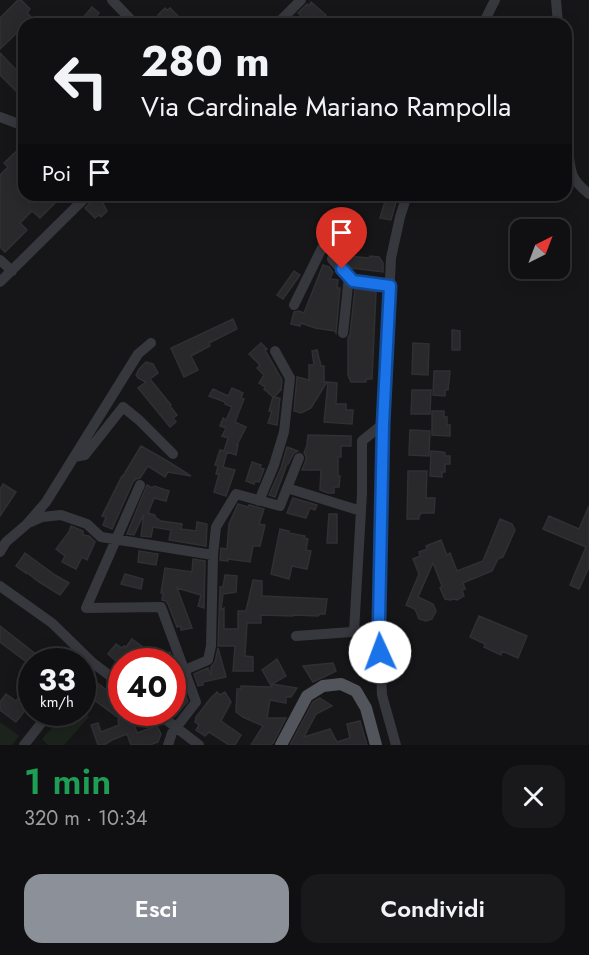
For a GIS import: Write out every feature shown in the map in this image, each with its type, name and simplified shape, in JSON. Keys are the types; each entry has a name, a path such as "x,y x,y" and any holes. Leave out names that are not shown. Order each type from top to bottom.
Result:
{"main road":[{"path":"281,745 307,696 323,686 341,684 356,691 366,708 376,745"}],"street":[{"path":"112,0 129,18"},
{"path":"283,18 301,0"},
{"path":"486,18 495,0"},
{"path":"556,0 558,18"},
{"path":"0,117 18,124"},
{"path":"572,173 589,194"},
{"path":"0,282 82,201"},
{"path":"396,745 382,695 380,630 383,424 391,258 405,201"},
{"path":"294,305 322,248 332,250 334,253 332,259 353,281 390,286"},
{"path":"0,260 12,271"},
{"path":"343,333 349,276"},
{"path":"27,524 46,502 138,354 151,343"},
{"path":"259,501 284,432 290,378 275,351"},
{"path":"74,457 86,455 123,407 173,454"},
{"path":"354,632 361,511 362,441 383,424"},
{"path":"186,670 208,660 211,646 213,555 216,527 236,495 280,506 299,458"},
{"path":"140,485 86,608 160,608 176,648"},
{"path":"287,488 361,511"},
{"path":"0,552 3,540 27,524 42,517 61,515 87,524 101,537 213,555"},
{"path":"0,586 52,623 78,648"},
{"path":"296,636 380,630"},
{"path":"96,665 108,674"},
{"path":"186,673 196,702 186,715"},
{"path":"24,745 39,726"},
{"path":"174,726 199,745"},
{"path":"168,745 176,728"}],"shaded area":[{"path":"0,722 19,736 12,745 0,745"},
{"path":"54,726 81,726 64,745 48,745 42,739"}],"building":[{"path":"18,0 21,0 30,9 27,13 32,18 18,18 18,32 0,49 0,18"},
{"path":"311,2 326,15 323,18 303,18 298,13 307,4 309,6"},
{"path":"92,7 99,13 98,18 83,18"},
{"path":"165,8 167,10 170,8 179,17 161,18 158,15"},
{"path":"0,53 18,72 18,93 0,75"},
{"path":"18,150 18,188 16,189 18,201 29,203 31,201 57,201 40,218 32,211 20,223 27,230 5,252 0,247 0,175 8,167 4,163"},
{"path":"92,201 102,201 107,211 101,217 99,215 95,218 85,208"},
{"path":"385,201 396,201 391,220 380,218"},
{"path":"340,215 353,216 348,256 379,257 383,263 383,272 351,268 341,258 341,251 336,244"},
{"path":"323,265 329,267 333,272 330,279 338,280 337,288 340,288 336,333 301,323 300,326 291,324 294,312 304,313"},
{"path":"294,271 300,275 283,299 277,295"},
{"path":"355,289 376,292 372,379 366,379 366,382 351,382 348,375 348,339"},
{"path":"233,319 237,329 209,343 210,346 191,356 198,370 184,377 171,348"},
{"path":"452,330 460,331 460,350 452,350"},
{"path":"261,343 267,349 265,350 282,380 281,390 274,397 280,398 277,425 268,423 273,397 259,383 264,375 257,368 260,365 249,354"},
{"path":"413,343 429,344 428,375 412,374"},
{"path":"317,350 321,366 324,366 324,382 327,382 311,408 301,413 294,411 297,377 309,380 309,365 314,365 312,351"},
{"path":"146,362 153,364 158,373 150,379 177,415 173,418 176,422 170,427 138,388 146,382 136,375"},
{"path":"434,371 450,371 445,396 433,395"},
{"path":"328,382 337,383 336,404 346,404 346,410 353,410 352,424 324,422"},
{"path":"232,388 243,393 241,398 244,399 235,422 246,427 237,445 236,455 227,452 223,467 235,470 226,496 214,492 219,474 216,474 218,466 215,465 220,450 224,451 228,438 222,436 226,428 220,426 223,418 226,420 232,407 209,396 213,389 228,396"},
{"path":"412,390 431,390 430,414 411,414"},
{"path":"432,411 444,411 447,425 450,425 450,436 432,435"},
{"path":"410,430 430,431 429,456 409,455"},
{"path":"308,435 351,436 351,446 341,446 341,457 338,457 339,487 334,487 334,493 320,490 321,470 302,470 306,460 304,453"},
{"path":"141,446 191,476 168,472 165,477 148,466 140,478 133,482 112,529 103,525 106,517 102,516 122,476"},
{"path":"287,447 298,451 287,464 275,497 269,495"},
{"path":"431,451 443,452 445,456 450,456 450,464 445,464 442,477 430,476"},
{"path":"252,462 261,465 260,468 264,469 259,482 255,481 254,484 246,481"},
{"path":"408,471 427,471 426,498 435,498 434,513 421,513 419,519 407,519"},
{"path":"3,484 16,492 0,516 0,489"},
{"path":"147,485 169,491 166,501 154,498 148,513 155,515 161,521 182,524 181,529 196,531 197,522 207,524 206,546 169,540 171,530 153,527 151,537 141,536 144,514 134,535 127,534"},
{"path":"293,498 317,505 315,510 310,508 306,518 287,513"},
{"path":"238,504 264,509 259,524 265,525 260,546 253,546 250,562 220,560 221,548 227,549 229,524"},
{"path":"589,506 589,567 579,589 570,585 586,547 543,529 549,516 579,529"},
{"path":"329,514 337,514 337,543 327,543"},
{"path":"500,519 512,524 515,530 503,557 498,559 492,571 463,583 464,596 457,600 450,600 445,599 433,563 418,597 433,604 436,611 432,619 426,621 419,619 415,609 406,605 419,574 413,559 420,556 419,552 427,549 426,546 441,540 447,555 450,553 457,571 483,561"},
{"path":"71,526 83,531 83,535 89,536 95,542 87,560 82,557 76,569 62,562 65,556 56,549"},
{"path":"280,529 305,536 304,538 308,539 306,550 311,551 307,569 292,566 289,579 271,574"},
{"path":"139,551 158,554 156,565 138,562"},
{"path":"25,553 69,583 60,595 16,566"},
{"path":"193,559 205,561 204,608 198,606 201,595 177,588 192,628 181,630 181,626 177,627 168,604 162,600 165,568 192,572"},
{"path":"125,574 143,579 141,589 121,584"},
{"path":"225,575 237,576 236,592 223,594 221,610 224,608 224,629 238,629 238,611 246,611 253,580 262,581 262,596 327,599 325,614 318,616 261,615 261,623 247,623 245,656 253,657 253,671 233,671 235,646 218,646 220,587 223,587"},
{"path":"479,616 527,636 518,658 502,651 501,655 470,637"},
{"path":"0,626 28,648 18,648 18,656 0,642"},
{"path":"132,639 143,647 122,648 126,647"},
{"path":"218,648 226,677 203,682 203,685 198,686 194,674 208,668 211,676 211,667 215,662"},
{"path":"277,659 286,676 272,684 297,688 291,697 286,697 286,703 270,700 267,718 286,718 273,743 271,745 251,745 263,726 236,712 237,689 241,689 241,686 272,687 262,670"},
{"path":"333,663 336,671 313,682 303,666"},
{"path":"96,682 108,691 108,710 96,701"},
{"path":"217,692 220,695 225,692 231,702 221,721 241,735 235,745 229,745 209,732 205,736 196,730 199,725 195,722 196,717"},
{"path":"6,694 16,701 18,698 16,722 0,710 0,702"},
{"path":"320,698 332,706 316,714 304,737 330,729 337,742 350,738 347,724 360,721 367,745 290,745 313,702"},
{"path":"98,723 101,732 116,726 135,726 137,733 157,726 161,734 158,742 150,745 131,745 127,734 104,745 98,745 91,726 96,726"}],"route":[{"path":"342,269 353,281 390,286 383,424 380,652"}]}
